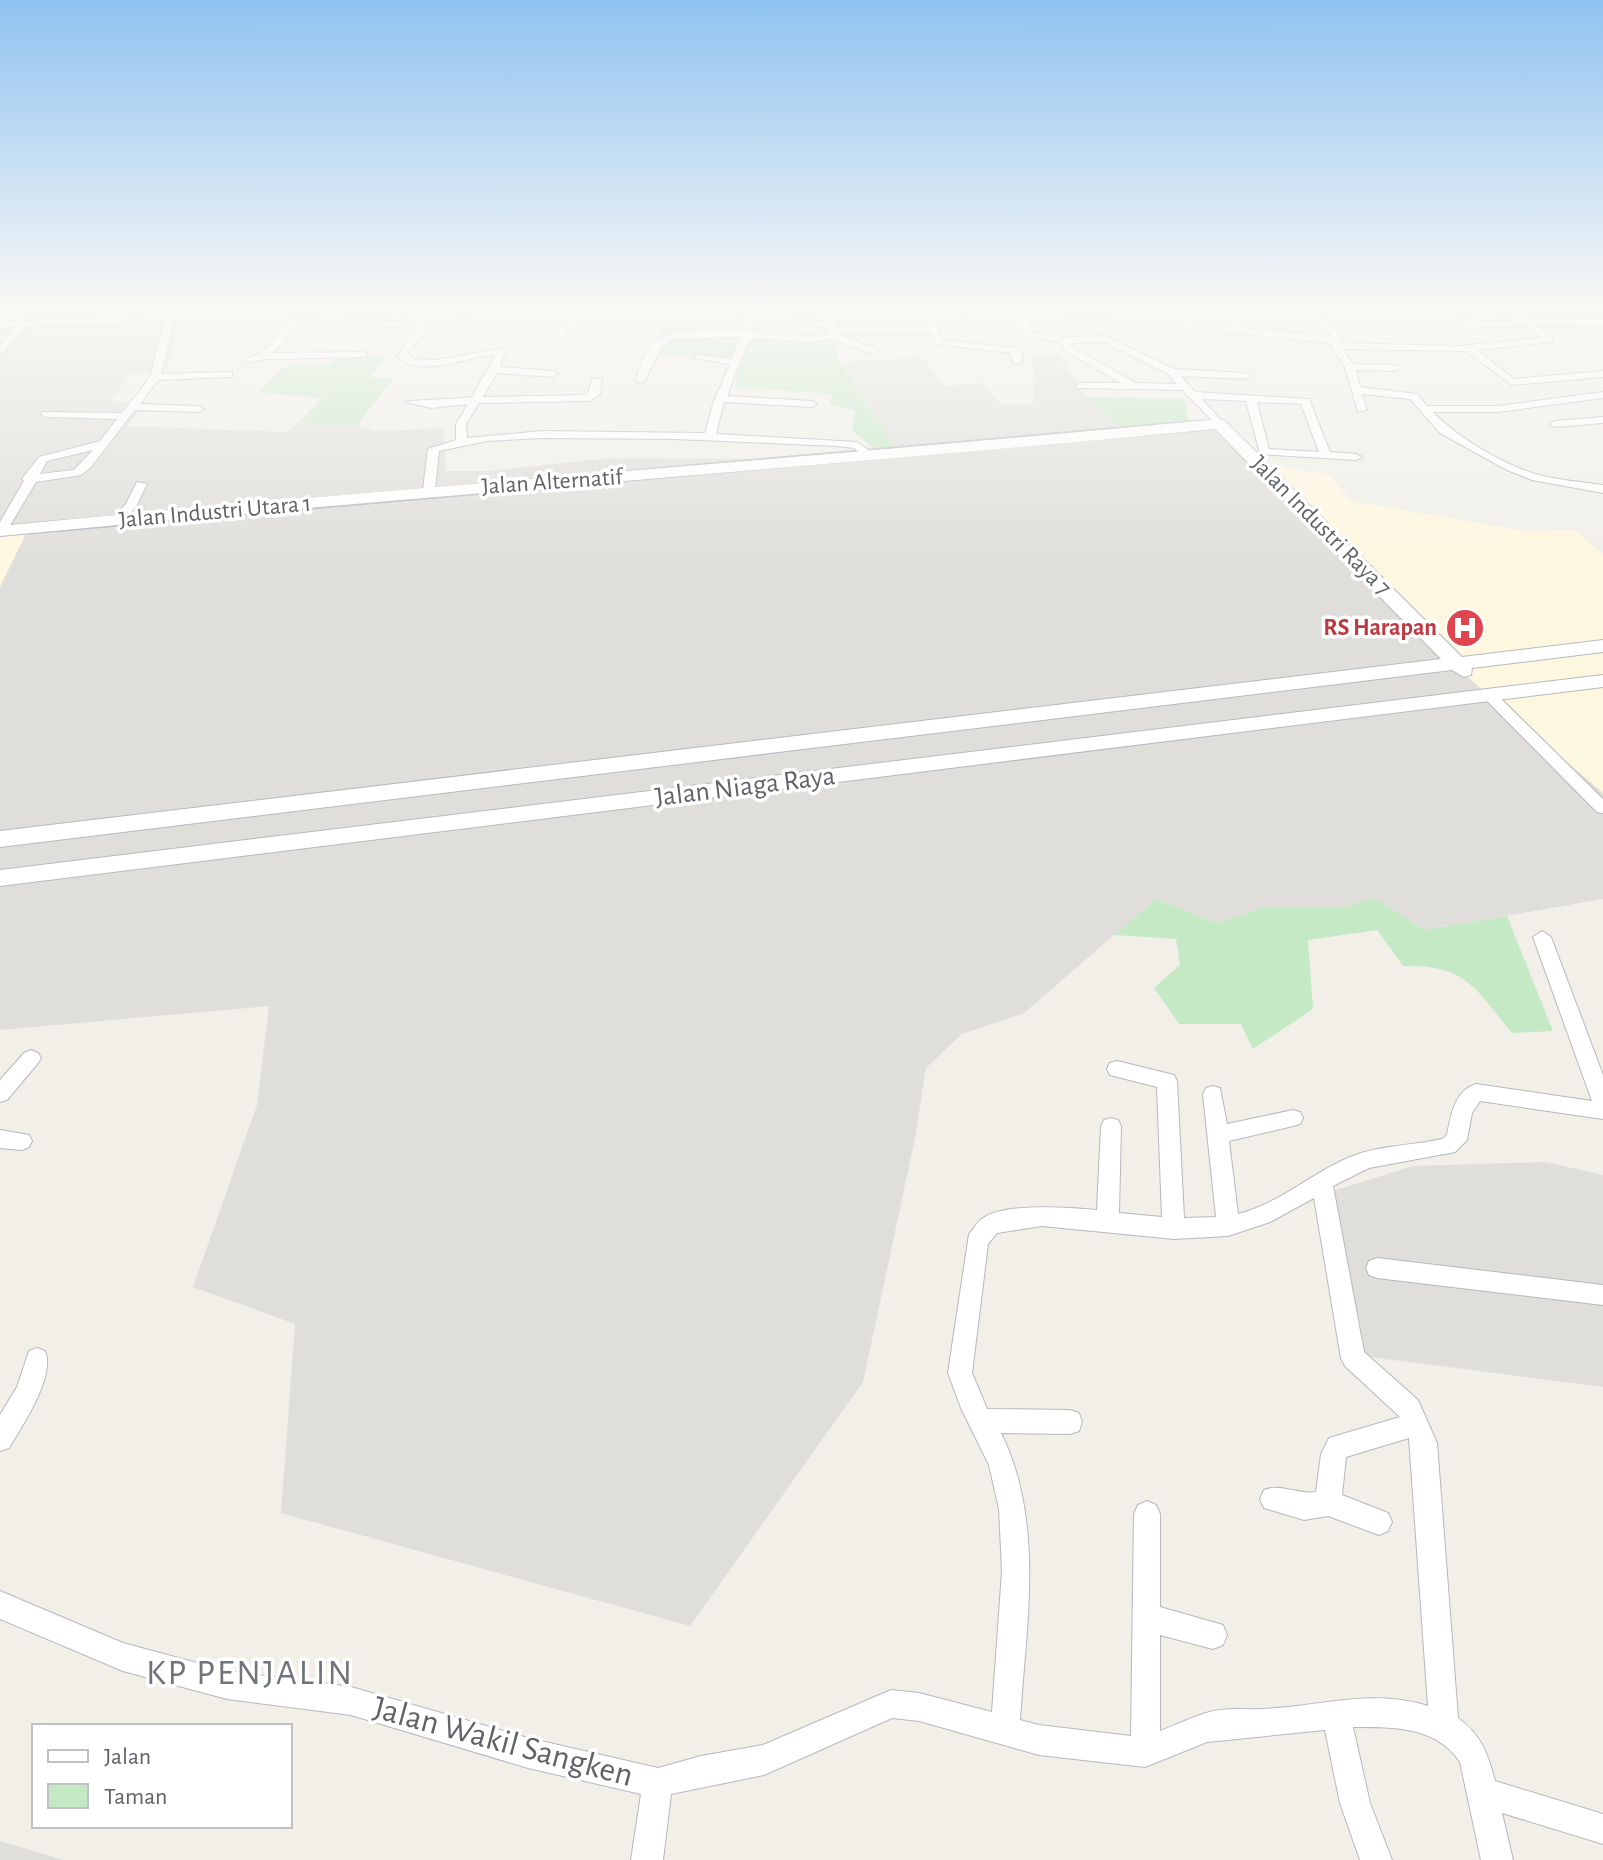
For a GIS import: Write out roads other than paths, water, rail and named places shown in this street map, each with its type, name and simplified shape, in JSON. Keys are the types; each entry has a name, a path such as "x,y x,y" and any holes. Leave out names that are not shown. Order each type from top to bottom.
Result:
{"main road":[{"name":"Jalan Alternatif","path":"429,490 870,456 1219,424"},
{"name":"Jalan Industri Raya 7","path":"1219,424 1490,696"},
{"name":"Jalan Industri Utara 1","path":"0,531 429,490"},
{"name":"Jalan Niaga Raya","path":"0,839 1603,646"},
{"name":"Jalan Niaga Raya","path":"0,878 1603,681"}],"street":[{"path":"28,479 77,473 143,394"},
{"path":"461,439 461,424 479,394"},
{"path":"410,402 431,405 476,400 590,398 595,394"},
{"path":"710,438 714,412 724,394"},
{"path":"1192,394 1219,424"},
{"path":"1214,394 1308,403 1326,456"},
{"path":"1356,394 1362,410"},
{"path":"1406,394 1444,431 1521,473 1603,489"},
{"path":"1425,409 1488,410 1603,395"},
{"path":"1251,398 1264,452 1356,457"},
{"path":"722,399 812,404"},
{"path":"46,414 199,409"},
{"path":"1555,424 1603,420"},
{"name":"Jalan Alternatif","path":"429,490 432,450 461,439 532,434 710,438 850,444 863,448 870,456"},
{"path":"0,531 28,479 43,459 102,444"},
{"path":"116,521 131,505 141,484"},
{"path":"1490,696 1603,808"},
{"path":"1542,937 1603,1102"},
{"path":"0,1094 31,1058"},
{"path":"1117,1069 1167,1081 1174,1229"},
{"path":"1005,1728 1014,1517 1005,1476 960,1373 977,1241 990,1225 1000,1221 1040,1218 1174,1229 1228,1226 1265,1215 1361,1162 1448,1146 1457,1140 1462,1112 1469,1096 1476,1092 1603,1111"},
{"path":"1213,1094 1228,1226"},
{"path":"1217,1135 1293,1118"},
{"path":"1108,1222 1111,1126"},
{"path":"0,1139 22,1141"},
{"path":"1322,1183 1353,1358 1394,1393 1417,1422 1424,1443 1444,1726"},
{"path":"1377,1268 1603,1295"},
{"path":"0,1439 9,1405 37,1359"},
{"path":"982,1421 1070,1422"},
{"path":"1328,1503 1334,1454 1338,1447 1392,1433 1417,1422"},
{"path":"1273,1499 1304,1507 1328,1503 1379,1522"},
{"path":"1147,1514 1149,1618 1145,1752 1207,1727 1336,1714 1408,1714 1444,1726 1463,1740 1474,1756 1497,1860"},
{"name":"Jalan Wakil Sangken","path":"0,1605 38,1618 123,1657 227,1685 351,1701 528,1753 658,1783 701,1771 764,1760 891,1704 1005,1728 1039,1740 1145,1752"},
{"path":"1149,1618 1213,1635"},
{"path":"1336,1714 1355,1803 1376,1860"},
{"path":"647,1860 658,1783"},
{"path":"1484,1793 1603,1829"}],"place":[{"name":"RS Harapan","path":"1465,628"}],"district":[{"name":"KP PENJALIN","path":"250,1673"}]}
